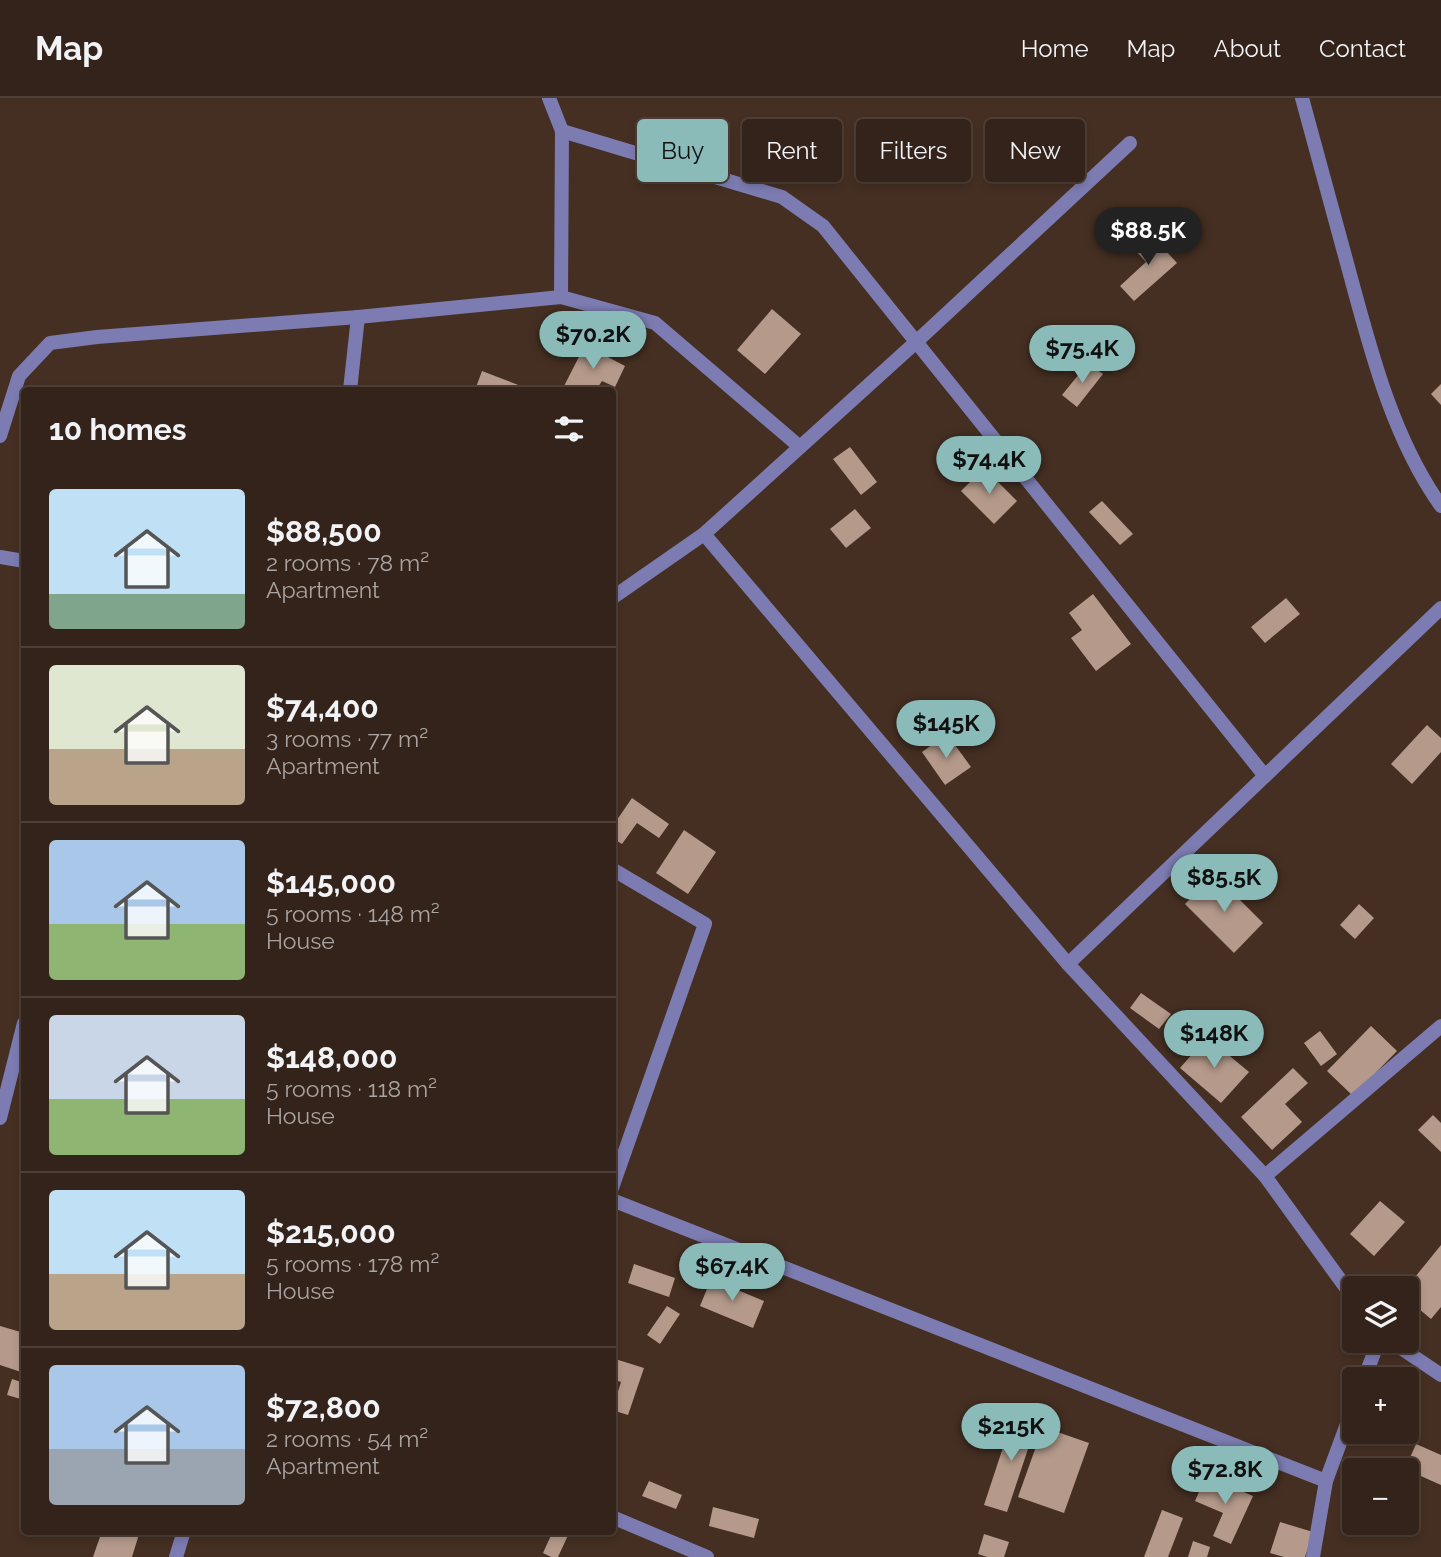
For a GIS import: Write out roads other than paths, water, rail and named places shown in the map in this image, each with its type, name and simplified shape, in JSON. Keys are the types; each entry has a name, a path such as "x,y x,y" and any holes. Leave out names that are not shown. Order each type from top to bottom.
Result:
{"street":[{"path":"550,98 562,131 561,297"},
{"path":"1302,98 1360,313 1390,407 1425,483 1441,506"},
{"path":"562,131 782,197 823,226 1265,776"},
{"path":"616,595 704,534 1130,143"},
{"path":"0,436 19,376 50,343 561,297 655,323 800,447"},
{"path":"350,387 358,317"},
{"path":"704,534 1068,964 1265,1176 1342,1282"},
{"path":"0,557 21,560"},
{"path":"1068,964 1441,608"},
{"path":"616,871 705,924 616,1177"},
{"path":"1265,1176 1441,1026"},
{"path":"0,1118 21,1035"},
{"path":"616,1202 1326,1481"},
{"path":"1408,1353 1441,1375"},
{"path":"1313,1557 1326,1481 1342,1438"},
{"path":"616,1519 707,1557"},
{"path":"176,1557 183,1535"}]}
